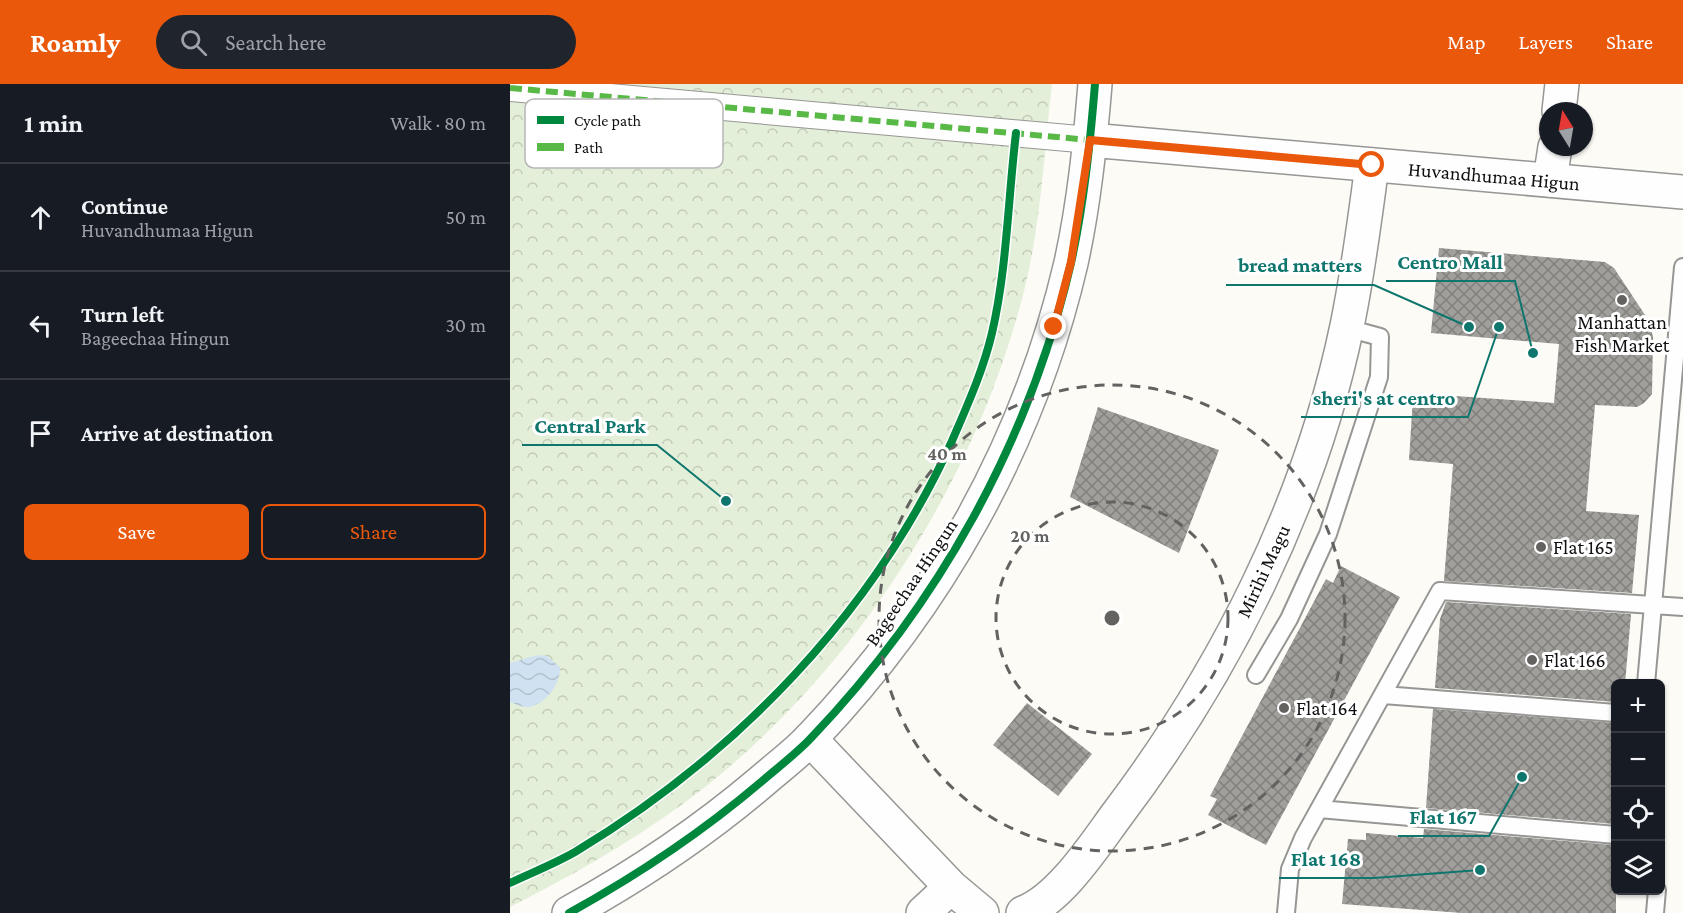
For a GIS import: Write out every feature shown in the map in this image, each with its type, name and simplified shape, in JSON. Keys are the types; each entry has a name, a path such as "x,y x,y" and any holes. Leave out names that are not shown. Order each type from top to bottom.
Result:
{"street":[{"name":"Bageechaa Hingun","path":"569,913 668,855 721,815 810,739 906,624 978,511 1033,390 1054,327 1071,262 1090,140 1095,84"},
{"path":"1560,102 1562,84"},
{"path":"510,88 633,99"},
{"path":"723,107 1090,140"},
{"name":"Huvandhumaa Higun","path":"1090,140 1683,192"},
{"path":"1550,180 1554,156"},
{"name":"Mirihi Magu","path":"1023,913 1036,907 1053,893 1101,837 1176,733 1225,651 1258,584 1288,516 1313,446 1347,327 1372,165"},
{"path":"810,739 951,887 982,913"},
{"path":"923,913 951,887"}],"lane":[{"path":"1646,679 1683,267"},
{"path":"1256,675 1289,619 1328,534 1379,377 1380,337 1347,327"},
{"path":"1286,913 1290,869 1303,838 1440,591 1683,607"},
{"path":"1383,695 1611,713"},
{"path":"1319,808 1611,835"},
{"path":"1655,913 1657,895"}],"green space":[{"path":"510,84 1052,84 1030,266 1002,365 972,438 937,509 896,577 849,642 797,702 740,757 680,806 639,834 510,907"}],"water":[{"path":"537,655 547,656 560,667 555,686 547,697 535,705 524,707 510,702 510,663"}],"building":[{"path":"1439,248 1605,262 1614,268 1649,321 1653,337 1652,394 1637,407 1595,405 1586,511 1639,515 1632,593 1444,581 1453,464 1409,460 1413,397 1426,399 1427,394 1554,403 1559,344 1431,333"},
{"path":"1098,407 1219,450 1179,553 1070,497"},
{"name":"Flat 164","path":"1341,566 1400,597 1266,845 1208,815 1217,799 1210,796 1326,579 1333,583"},
{"name":"Flat 166","path":"1446,602 1631,614 1625,679 1611,679 1611,702 1435,688 1440,619"},
{"path":"1027,703 1092,754 1058,796 993,745"},
{"path":"1433,709 1611,723 1611,824 1426,808"},
{"path":"1424,829 1611,845 1611,895 1616,895 1616,913 1462,913 1342,904 1348,839 1366,840 1366,833 1423,838"}],"marked path":[{"path":"510,88 633,99"},
{"path":"723,107 1090,140"}],"cycle path":[{"path":"569,913 620,884 692,836 799,750 857,687 899,633 938,577 973,518 1004,457 1031,394 1053,330 1080,219 1095,84"},
{"path":"510,883 575,852 634,814 691,771 744,725 795,675 841,621 883,564 920,504 952,441 984,361 1001,284 1016,133"}],"place":[{"name":"Manhattan Fish Market","path":"1622,300"},
{"name":"bread matters","path":"1469,327"},
{"name":"sheri's at centro","path":"1499,327"},
{"name":"Centro Mall","path":"1533,353"},
{"name":"Central Park","path":"726,501"},
{"name":"Flat 165","path":"1541,547"},
{"name":"Flat 166","path":"1532,660"},
{"name":"Flat 164","path":"1284,708"},
{"name":"Flat 167","path":"1522,777"},
{"name":"Flat 168","path":"1480,870"}],"route":[{"path":"1054,327 1071,262 1083,197 1090,140 1372,165"}]}
